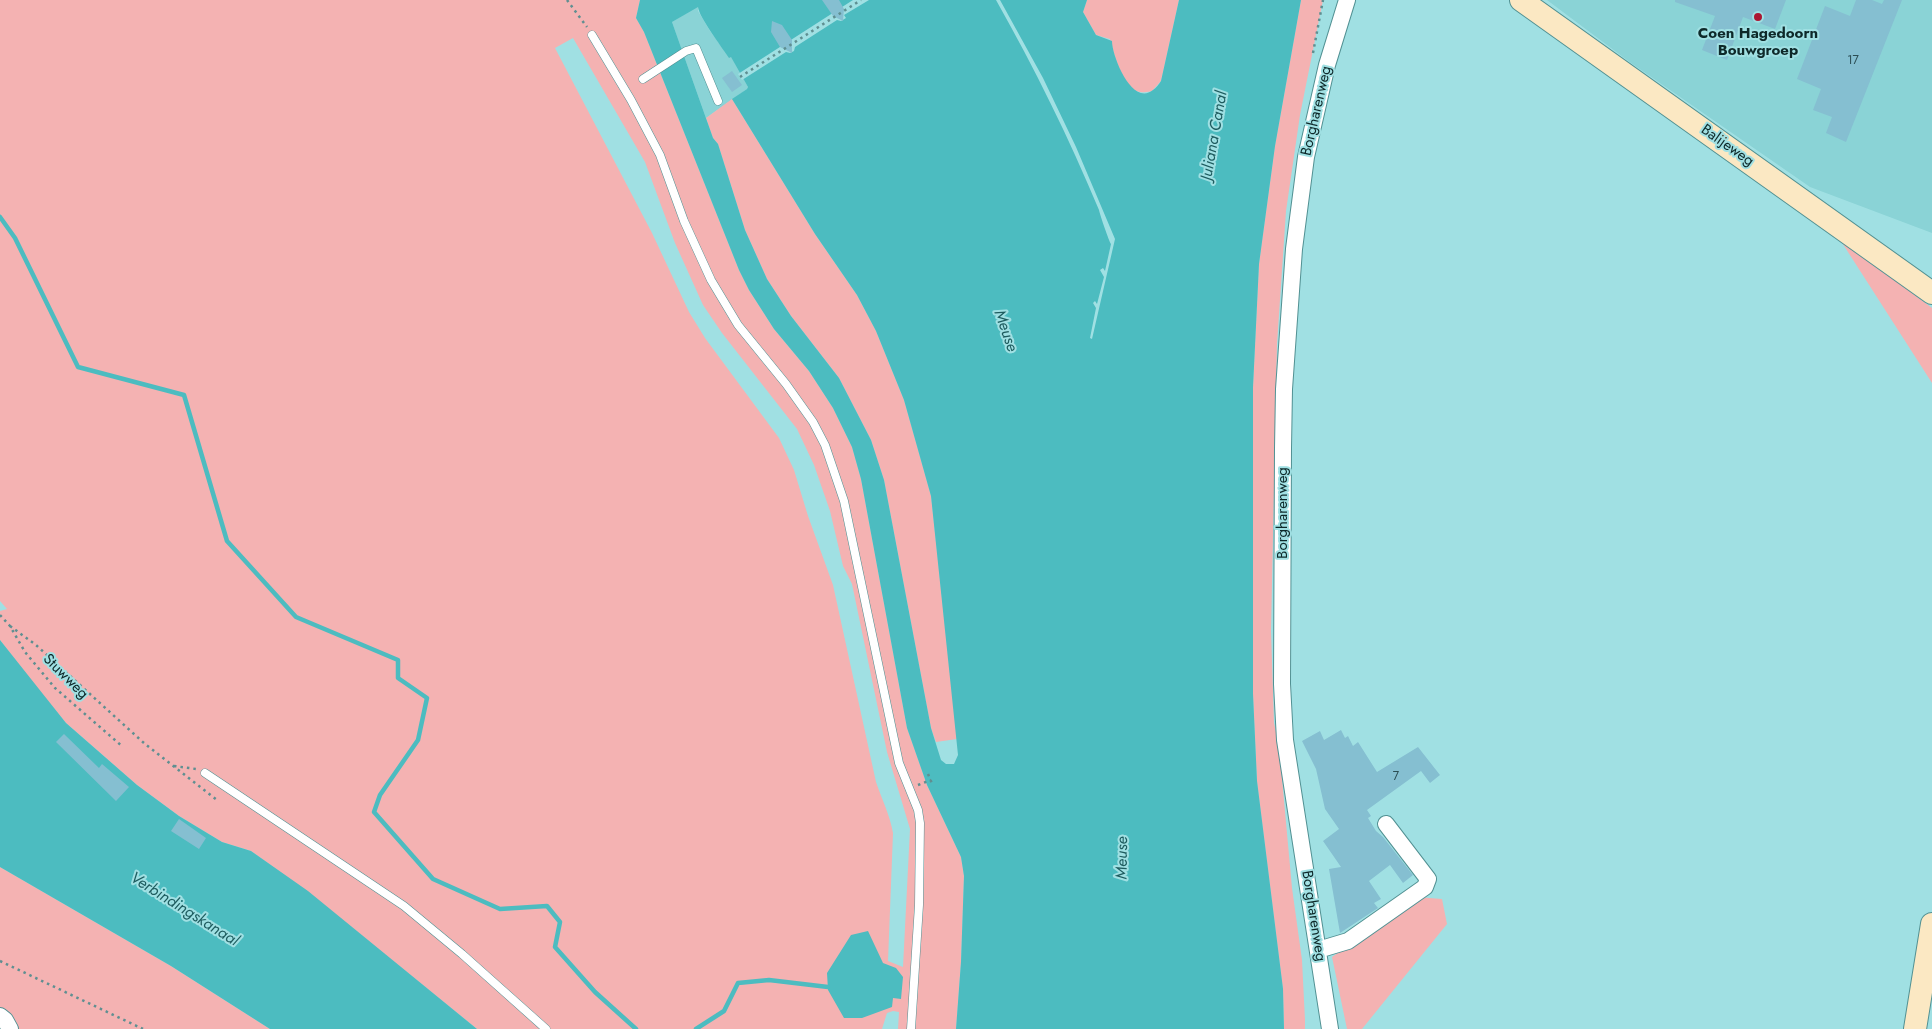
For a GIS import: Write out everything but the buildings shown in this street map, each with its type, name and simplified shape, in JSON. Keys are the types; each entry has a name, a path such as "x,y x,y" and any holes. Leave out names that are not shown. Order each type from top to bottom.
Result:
{"street":[{"name":"Borgharenweg","path":"1330,1029 1285,740 1282,684 1284,389 1294,249 1306,157 1327,65 1347,0"},
{"name":"Balijeweg","path":"1521,0 1932,293"},
{"path":"1318,950 1348,942 1425,887 1428,879 1386,824"},
{"path":"1915,1029 1932,924"},
{"path":"0,1016 5,1020 10,1029"}],"lane":[{"path":"592,35 660,155 677,204 711,280 738,325 758,352 786,384 813,422 839,482 877,651 899,762 918,810 920,823 919,914 911,1029"},
{"path":"643,80 686,51 696,48 718,101"},
{"path":"206,773 404,906 462,954 546,1029"}],"path":[{"path":"567,0 592,35"},
{"path":"740,77 861,0"},
{"name":"Stuwweg","path":"0,615 10,626 25,652 56,688 123,747"},
{"path":"10,626 36,645 97,701 173,766 217,800"},
{"path":"173,766 194,768 206,773"},
{"path":"928,774 933,786"},
{"path":"924,783 931,780"},
{"path":"0,961 143,1029"}],"shaded area":[{"path":"0,0 640,0 636,18 644,32 739,270 749,290 774,329 809,371 833,408 852,447 861,479 907,728 927,785 961,857 964,876 956,1029 898,1029 899,1012 893,1011 887,1013 882,1029 477,1029 307,891 251,851 222,842 179,816 137,785 66,723 0,640 0,611 7,609 0,601","holes":["573,38 645,162 675,243 703,305 722,333 797,429 814,465 830,511 843,566 852,584 887,752 910,829 903,967 888,961 892,826 876,782 833,585 808,516 794,470 779,438 705,338 689,312 652,233 555,48"]},
{"path":"1087,0 1179,0 1161,81 1152,91 1144,92 1132,89 1126,82 1110,39 1096,35 1083,12"},
{"path":"1301,0 1323,0 1300,115 1286,211 1277,344 1271,631 1274,723 1279,746 1292,888 1302,960 1305,1020 1305,1029 1284,1029 1283,989 1257,781 1253,694 1253,387 1259,264 1275,146"},
{"path":"1547,0 1932,0 1932,233 1810,187 1631,63"},
{"path":"698,6 698,11 710,31 729,57 731,56 748,87 706,118 672,22"},
{"path":"732,99 815,234 857,295 876,331 904,400 931,496 957,739 936,742 931,728 884,480 871,440 839,378 791,316 767,279 745,230 718,144 713,138 706,118"},
{"path":"1839,238 1932,308 1932,383"},
{"path":"0,867 171,966 270,1029 16,1029 0,1009"},
{"path":"1417,897 1442,899 1447,924 1362,1029 1347,1029 1332,957"}],"water":[{"path":"640,0 996,0 1064,130 1088,183 1111,244 1105,271 1103,268 1100,270 1104,277 1097,304 1095,301 1093,303 1096,308 1090,338 1092,339 1115,239 1076,147 1043,78 1000,0 1087,0 1083,12 1096,35 1112,41 1119,68 1131,86 1138,92 1145,93 1154,89 1161,81 1179,0 1301,0 1275,146 1259,264 1253,387 1253,694 1257,781 1283,989 1284,1029 956,1029 964,876 961,857 927,785 907,728 861,479 852,447 833,408 809,371 774,329 749,290 739,270 644,32 636,18","holes":["698,7 699,12 729,58 731,57 748,87 732,99 815,234 857,295 876,331 904,400 931,496 958,755 954,764 946,764 941,760 931,728 884,480 871,440 839,378 791,316 767,279 745,230 718,144 713,138 672,22"]},
{"name":"Verbindingskanaal","path":"0,640 66,723 137,785 179,816 222,842 251,851 308,891 477,1029 270,1029 171,966 0,867"},
{"path":"868,931 883,963 896,968 903,977 901,999 893,998 892,1007 862,1018 844,1018 828,990 827,973 851,935"}],"pier":[{"path":"853,0 869,0 844,15 846,18 841,21 837,20 795,47 794,51 786,52 742,80 738,74"}],"waterway":[{"path":"0,217 15,238 78,367 184,395 227,541 296,617 398,660 398,678 427,698 418,740 380,795 374,812 433,879 500,909 547,906 560,922 555,947 595,992 636,1029"},
{"path":"696,1029 724,1011 738,983 769,980 828,987"}],"place":[{"name":"Coen Hagedoorn Bouwgroep","path":"1758,17"}],"water label":[{"name":"Juliana Canal","path":"1215,136"},
{"name":"Meuse","path":"1005,331"},
{"name":"Meuse","path":"1123,858"}]}
